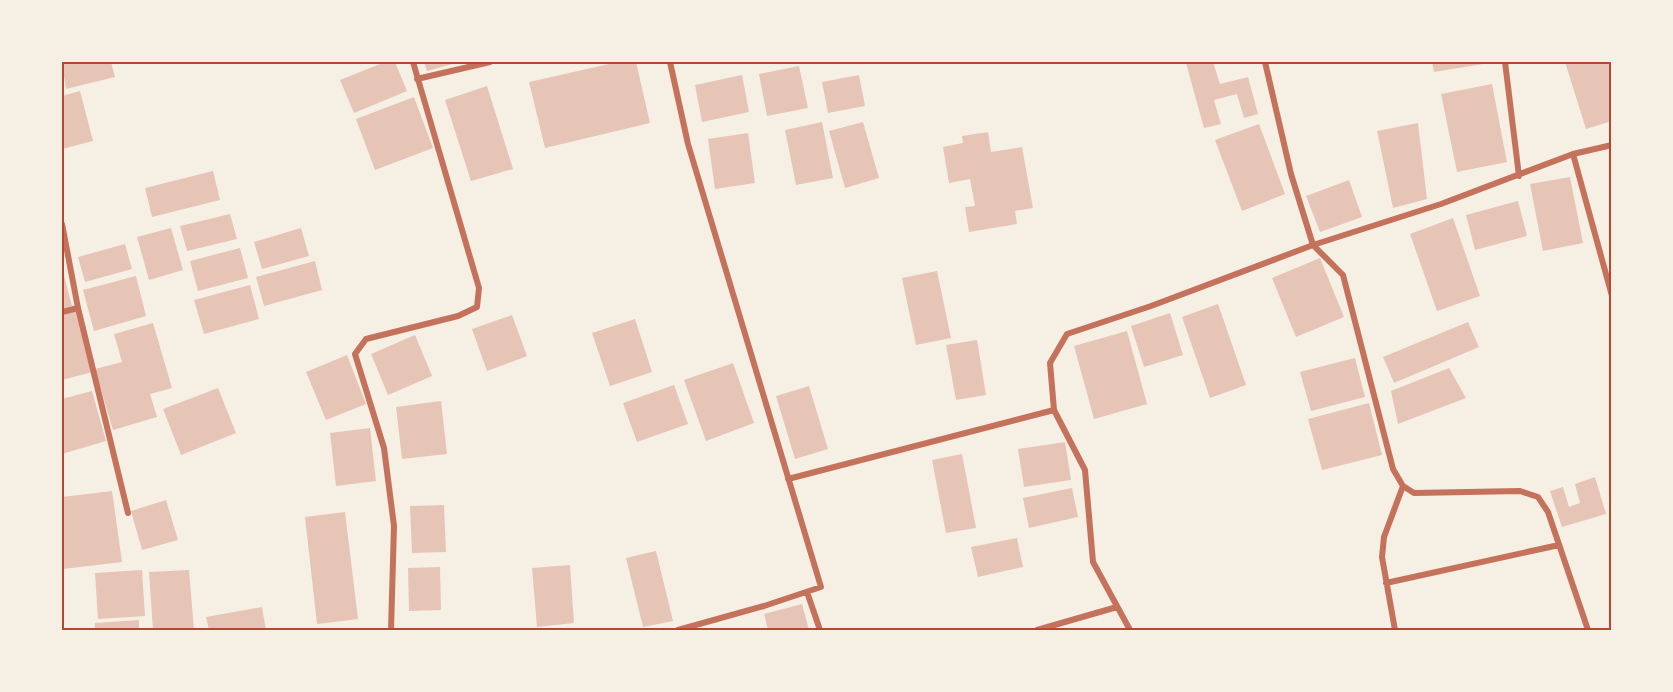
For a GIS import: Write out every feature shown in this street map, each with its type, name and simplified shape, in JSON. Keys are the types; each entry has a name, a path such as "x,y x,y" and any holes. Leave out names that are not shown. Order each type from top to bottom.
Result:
{"street":[{"path":"391,630 394,526 384,448 355,354 366,339 459,316 477,307 479,288 413,62"},
{"path":"417,79 490,62"},
{"path":"670,62 688,144 821,586 678,630"},
{"path":"1265,62 1291,174 1313,245 1343,275 1394,470 1403,486 1414,493 1520,491 1538,497 1548,512 1588,630"},
{"path":"1505,62 1519,176"},
{"path":"1130,630 1093,562 1085,470 1054,410 1050,363 1067,334 1151,306 1313,245 1519,176 1573,154 1611,145"},
{"path":"1573,154 1611,296"},
{"path":"62,224 78,308 128,513"},
{"path":"62,312 78,308"},
{"path":"788,479 1054,410"},
{"path":"1395,630 1382,557 1384,537 1403,486"},
{"path":"1386,583 1559,545"},
{"path":"807,592 820,630"},
{"path":"1037,630 1117,607"}],"building":[{"path":"111,62 115,77 66,89 62,64"},
{"path":"385,62 395,62 407,91 354,113 340,80"},
{"path":"424,62 460,62 427,71"},
{"path":"618,62 636,62 650,123 545,148 529,82"},
{"path":"1213,62 1220,84 1248,77 1258,114 1244,118 1237,94 1214,100 1221,124 1204,128 1186,63"},
{"path":"1432,62 1489,62 1489,63 1434,72"},
{"path":"1565,62 1612,62 1612,121 1586,129"},
{"path":"799,66 808,108 767,116 759,74"},
{"path":"742,75 749,112 702,122 695,85"},
{"path":"859,75 865,106 828,113 822,82"},
{"path":"1492,84 1507,162 1457,172 1441,94"},
{"path":"487,86 513,169 471,181 445,100"},
{"path":"80,91 93,141 62,149 62,96"},
{"path":"414,97 433,148 375,170 356,119"},
{"path":"822,122 833,178 796,185 785,130"},
{"path":"863,122 879,178 845,188 829,131"},
{"path":"1418,123 1427,199 1393,208 1377,131"},
{"path":"1259,124 1285,194 1242,211 1215,140"},
{"path":"988,132 991,152 1022,147 1033,208 1015,211 1017,224 969,232 965,207 975,206 970,179 949,183 943,147 963,143 962,136"},
{"path":"748,133 755,183 715,189 708,139"},
{"path":"213,171 220,200 152,217 145,188"},
{"path":"1570,177 1583,243 1543,251 1530,184"},
{"path":"1349,180 1362,217 1320,232 1306,196"},
{"path":"1518,201 1527,236 1475,250 1466,215"},
{"path":"230,214 237,239 187,251 180,226"},
{"path":"1453,218 1480,296 1437,311 1410,234"},
{"path":"171,228 183,270 149,280 137,237"},
{"path":"301,228 309,256 262,269 254,242"},
{"path":"125,244 132,269 85,282 78,257"},
{"path":"240,248 248,278 198,291 190,261"},
{"path":"1320,258 1344,317 1296,337 1272,278"},
{"path":"315,261 322,290 264,306 256,277"},
{"path":"62,268 72,306 62,309"},
{"path":"937,271 951,338 916,345 902,278"},
{"path":"136,276 146,316 94,331 83,290"},
{"path":"250,285 259,319 204,334 194,300"},
{"path":"1218,304 1246,385 1210,398 1182,317"},
{"path":"76,311 92,372 62,380 62,315"},
{"path":"1170,313 1183,355 1144,367 1131,326"},
{"path":"512,315 527,356 487,371 472,329"},
{"path":"635,319 652,372 610,386 592,333"},
{"path":"1468,322 1479,347 1394,383 1383,357"},
{"path":"153,323 172,388 150,394 157,417 113,430 95,369 122,362 114,334"},
{"path":"1127,331 1147,404 1094,419 1074,346"},
{"path":"415,335 432,376 388,395 371,354"},
{"path":"977,340 986,395 956,400 946,345"},
{"path":"347,355 366,404 326,420 306,372"},
{"path":"1355,358 1365,397 1311,411 1300,372"},
{"path":"733,363 754,423 706,441 684,380"},
{"path":"1449,368 1466,398 1398,424 1391,391"},
{"path":"674,385 688,424 637,442 623,403"},
{"path":"809,386 828,449 795,459 776,396"},
{"path":"218,388 236,433 181,455 163,409"},
{"path":"92,391 106,441 62,454 62,399"},
{"path":"441,401 447,454 402,459 396,407"},
{"path":"1369,403 1382,455 1322,470 1308,419"},
{"path":"370,428 376,481 336,486 330,433"},
{"path":"1065,442 1071,480 1024,487 1018,449"},
{"path":"962,454 976,528 946,533 932,460"},
{"path":"1595,477 1606,514 1562,527 1550,491 1563,487 1569,507 1580,503 1575,484"},
{"path":"1072,488 1078,517 1029,528 1023,498"},
{"path":"112,491 122,562 63,569 62,497"},
{"path":"166,500 178,540 142,550 131,511"},
{"path":"444,505 446,552 412,553 410,506"},
{"path":"345,512 358,619 317,624 305,517"},
{"path":"1017,538 1023,567 978,577 971,547"},
{"path":"656,551 673,621 643,627 626,558"},
{"path":"570,565 574,623 537,627 532,568"},
{"path":"440,567 441,610 409,611 408,568"},
{"path":"142,570 145,616 98,619 95,573"},
{"path":"189,570 194,630 153,630 149,572"},
{"path":"802,604 809,630 768,630 764,614"},
{"path":"262,607 266,630 209,630 206,617"},
{"path":"139,620 139,630 95,630 95,623"}]}
